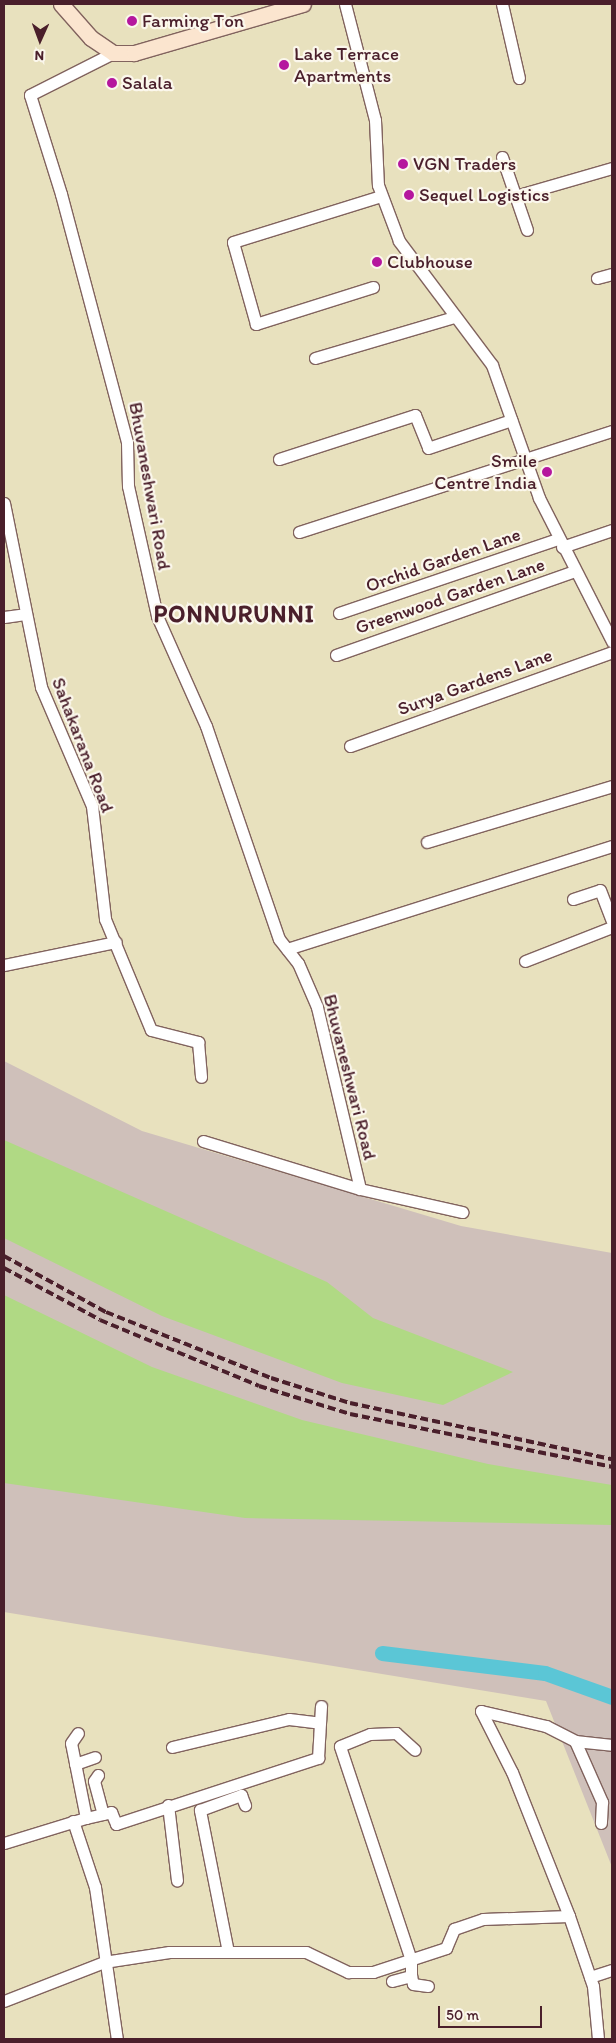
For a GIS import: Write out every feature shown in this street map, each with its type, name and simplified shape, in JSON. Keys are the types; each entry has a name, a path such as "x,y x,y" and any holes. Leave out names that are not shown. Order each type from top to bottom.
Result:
{"main road":[{"path":"61,4 92,38 113,53 134,53 304,4"}],"street":[{"path":"345,4 376,120 382,196 399,241 454,317 492,365 511,420 560,543 612,641"},
{"path":"502,4 519,78"},
{"name":"Bhuvaneshwari Road","path":"113,53 30,94 61,194 127,442 128,486 157,616 200,708 262,898 317,1007 360,1190"},
{"path":"502,157 527,230"},
{"path":"515,196 612,168"},
{"path":"373,287 256,324 234,242 382,196"},
{"path":"597,278 612,274"},
{"path":"315,358 454,317"},
{"path":"279,459 415,414 428,448 511,420"},
{"path":"299,532 612,431"},
{"name":"Sahakarana Road","path":"4,502 41,687 92,806 105,919 151,1030 198,1042 201,1077"},
{"name":"Orchid Garden Lane","path":"339,613 560,543 612,530"},
{"name":"Greenwood Garden Lane","path":"336,655 575,570"},
{"path":"4,617 25,614"},
{"name":"Surya Gardens Lane","path":"350,746 612,652"},
{"path":"427,842 612,786"},
{"path":"287,949 612,846"},
{"path":"573,899 600,890 612,921"},
{"path":"524,960 612,927"},
{"path":"4,965 116,942"},
{"path":"203,1141 360,1190 462,1212"},
{"path":"4,1843 73,1821 111,1812 116,1824 197,1795 318,1758 321,1706"},
{"path":"598,2039 590,1977 570,1916 512,1772 481,1711 546,1726 575,1741 612,1745"},
{"path":"172,1747 289,1719 320,1723"},
{"path":"78,1733 71,1743 86,1818"},
{"path":"319,1742 340,1746 370,1734 396,1733 415,1750"},
{"path":"575,1741 602,1802 601,1823"},
{"path":"340,1746 411,1960 413,1984 428,1986"},
{"path":"76,1764 95,1757"},
{"path":"98,1775 94,1781 102,1814"},
{"path":"197,1795 228,1952"},
{"path":"200,1810 241,1796 245,1806"},
{"path":"168,1805 177,1880"},
{"path":"73,1821 95,1887 104,1962 118,2039"},
{"path":"4,2001 104,1962 170,1952 306,1952 348,1972 373,1972 446,1948 454,1929 483,1919 570,1916"},
{"path":"590,1977 612,1970"},
{"path":"392,1981 411,1976"}],"shaded area":[{"path":"4,1061 142,1131 461,1226 612,1253 612,1867 546,1701 4,1612"}],"green space":[{"path":"4,1140 327,1282 373,1318 513,1372 443,1405 342,1383 162,1316 4,1238"},
{"path":"4,1295 152,1367 302,1420 488,1464 612,1485 612,1525 245,1518 4,1483"}],"waterway":[{"path":"382,1653 545,1673 612,1697"}],"railway":[{"path":"4,1256 106,1312 271,1378 350,1403 612,1459"},
{"path":"4,1268 100,1320 259,1386 350,1414 612,1467"}],"place":[{"name":"Farming Ton","path":"132,21"},
{"name":"Lake Terrace Apartments","path":"284,65"},
{"name":"Salala","path":"112,83"},
{"name":"VGN Traders","path":"403,164"},
{"name":"Sequel Logistics","path":"409,195"},
{"name":"Clubhouse","path":"377,262"},
{"name":"Smile Centre India","path":"547,472"}],"district":[{"name":"PONNURUNNI","path":"234,614"}]}
